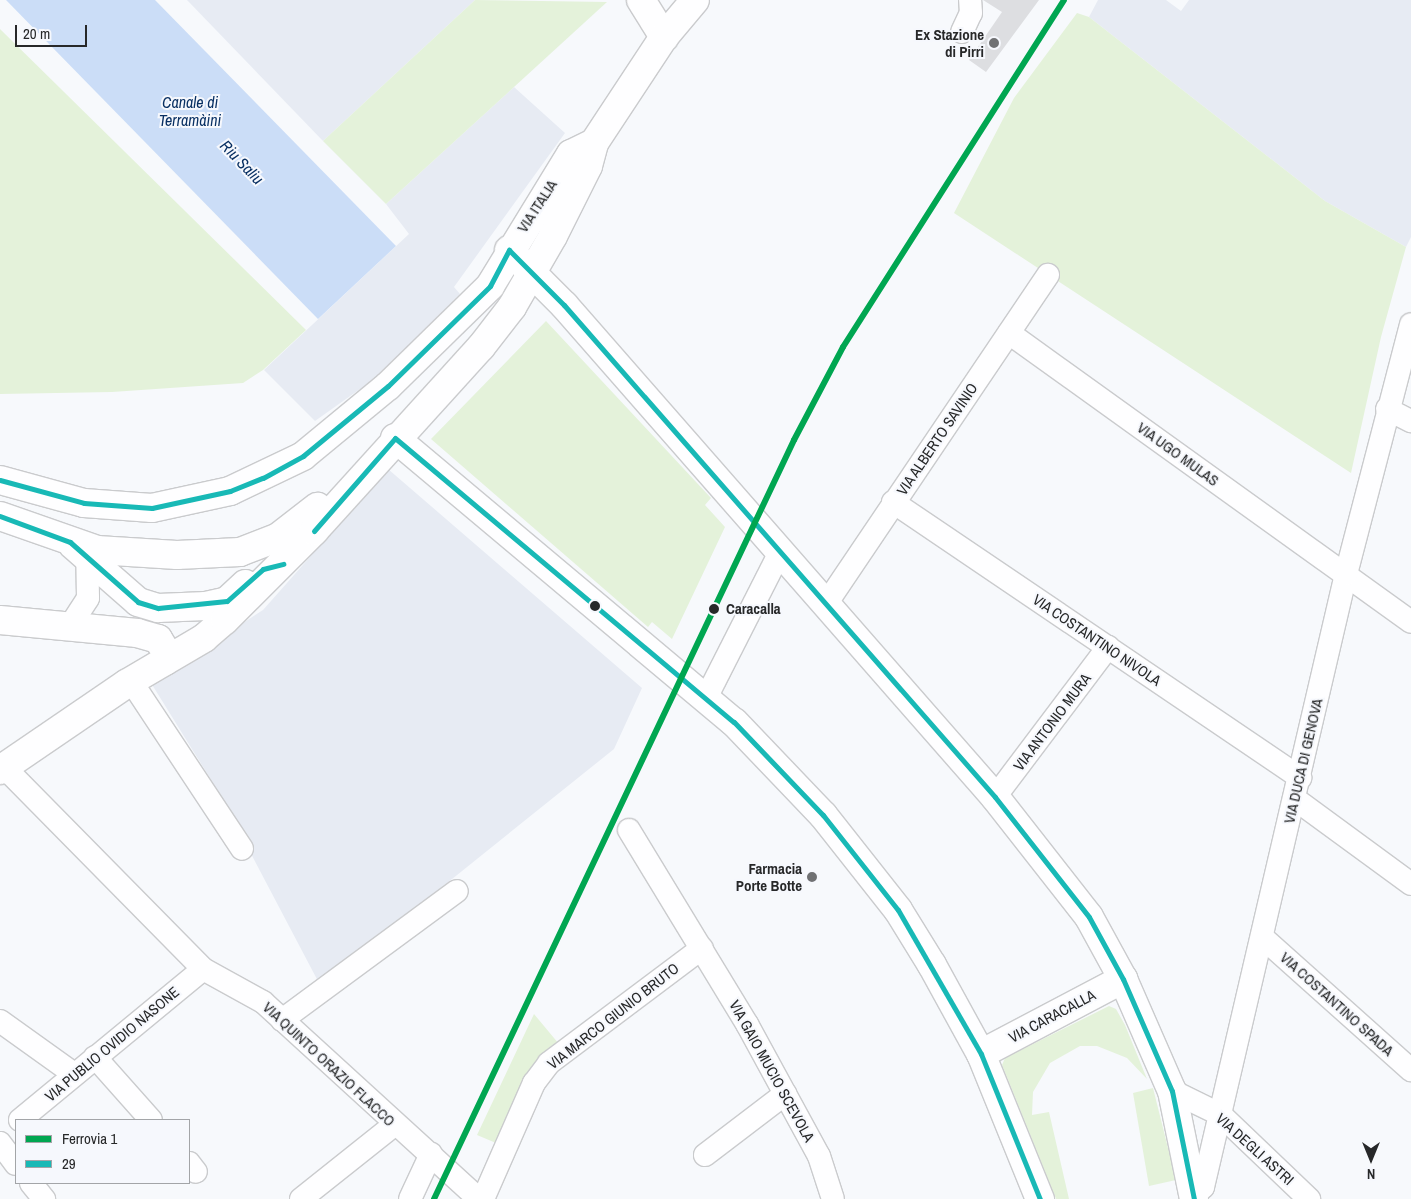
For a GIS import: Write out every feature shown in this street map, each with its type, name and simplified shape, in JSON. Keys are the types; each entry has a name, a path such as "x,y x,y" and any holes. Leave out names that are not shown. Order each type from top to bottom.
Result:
{"street":[{"path":"641,0 664,37"},
{"name":"VIA ITALIA","path":"2,768 131,681 204,638 283,564 395,438 481,347 533,271 588,166 594,143 664,37 695,0"},
{"path":"962,32 972,12 970,0"},
{"name":"VIA ITALIA","path":"0,480 49,495 116,508 171,505 230,491 262,478 303,456 388,386 490,286 509,250 571,154 594,143"},
{"path":"509,250 533,271 995,797 1089,918 1123,979 1172,1091 1194,1197"},
{"name":"VIA ALBERTO SAVINIO","path":"826,604 1048,275"},
{"name":"VIA DUCA DI GENOVA","path":"1194,1197 1203,1187 1221,1115 1346,574 1387,409 1411,324"},
{"name":"VIA UGO MULAS","path":"1009,333 1411,622"},
{"path":"1387,409 1411,421"},
{"path":"79,551 134,554 240,552 277,538 304,520 372,447 395,438 706,698 786,774 860,859 922,949 980,1054 1040,1199"},
{"name":"VIA COSTANTINO NIVOLA","path":"894,502 1108,647 1297,789 1411,884"},
{"path":"0,516 79,551 138,602 172,609 206,606 226,601 263,568 283,564"},
{"path":"70,626 88,598 79,551"},
{"path":"706,698 780,552"},
{"path":"138,602 145,636 145,654 131,681 242,849"},
{"path":"0,620 70,626 158,639 165,650 165,661"},
{"name":"VIA ANTONIO MURA","path":"995,797 1108,647"},
{"name":"VIA QUINTO ORAZIO FLACCO","path":"2,768 203,969 263,1002 394,1125 431,1154 468,1194"},
{"name":"VIA GAIO MUCIO SCEVOLA","path":"629,830 702,948 785,1094 819,1156 833,1199"},
{"path":"282,1020 457,891"},
{"name":"VIA COSTANTINO SPADA","path":"1262,937 1411,1070"},
{"name":"VIA MARCO GIUNIO BRUTO","path":"483,1199 534,1083 548,1062 702,948"},
{"name":"VIA PUBLIO OVIDIO NASONE","path":"21,1119 203,969"},
{"name":"VIA CARACALLA","path":"980,1054 1123,979"},
{"path":"0,1021 74,1074"},
{"path":"95,1057 150,1119"},
{"name":"VIA DEGLI ASTRI","path":"1172,1091 1221,1115 1309,1199"},
{"path":"706,1155 785,1094"},
{"path":"0,1138 15,1125"},
{"path":"301,1199 394,1125"},
{"path":"0,1143 15,1163"},
{"path":"410,1199 431,1154"},
{"path":"32,1184 44,1199"}],"shaded area":[{"path":"187,0 475,0 323,141"},
{"path":"1098,0 1166,0 1181,11 1189,0 1411,0 1411,237 1406,247 1325,201 1089,17"},
{"path":"514,87 565,133 454,287 460,294 366,392 360,389 315,421 264,370 409,234 386,204"},
{"path":"388,469 642,688 614,749 320,985 218,791 151,683 263,610"}],"green space":[{"path":"475,0 607,2 386,204 323,141"},
{"path":"1077,13 1089,17 1325,201 1406,247 1381,337 1351,473 954,213 1014,98"},
{"path":"0,29 306,330 263,370 243,383 112,392 0,394"},
{"path":"546,321 711,498 705,505 725,527 672,639 652,622 648,627 431,439"},
{"path":"1109,1006 1116,1009 1125,1025 1147,1079 1127,1058 1097,1046 1080,1046 1050,1063 1033,1092 1032,1115 1049,1112 1069,1199 1056,1199 1002,1065 1005,1058"},
{"path":"534,1014 559,1044 527,1073 496,1143 477,1135"},
{"path":"1153,1088 1176,1180 1149,1186 1133,1093"}],"water":[{"name":"Canale di Terramàini","path":"6,0 155,0 396,246 318,319"}],"building":[{"name":"Ex Stazione di Pirri","path":"983,0 1039,0 986,72 969,60 1002,12"}],"rail line":[{"name":"1","path":"434,1199 794,440 843,347 1064,0"}],"transit line":[{"name":"29","path":"0,480 84,503 152,508 230,491 263,478 303,456 388,386 490,286 509,250 564,305 995,797 1089,917 1123,979 1172,1091 1194,1199"},
{"name":"29","path":"314,531 395,438 734,722 823,815 898,910 981,1054 1040,1199"},
{"name":"29","path":"0,516 70,542 138,602 158,608 227,601 263,569 283,564"}],"place":[{"name":"Ex Stazione di Pirri","path":"994,43"},
{"name":"Caracalla","path":"714,609"},
{"name":"Farmacia Porte Botte","path":"812,877"}],"water label":[{"name":"Riu Saliu","path":"242,162"}]}
